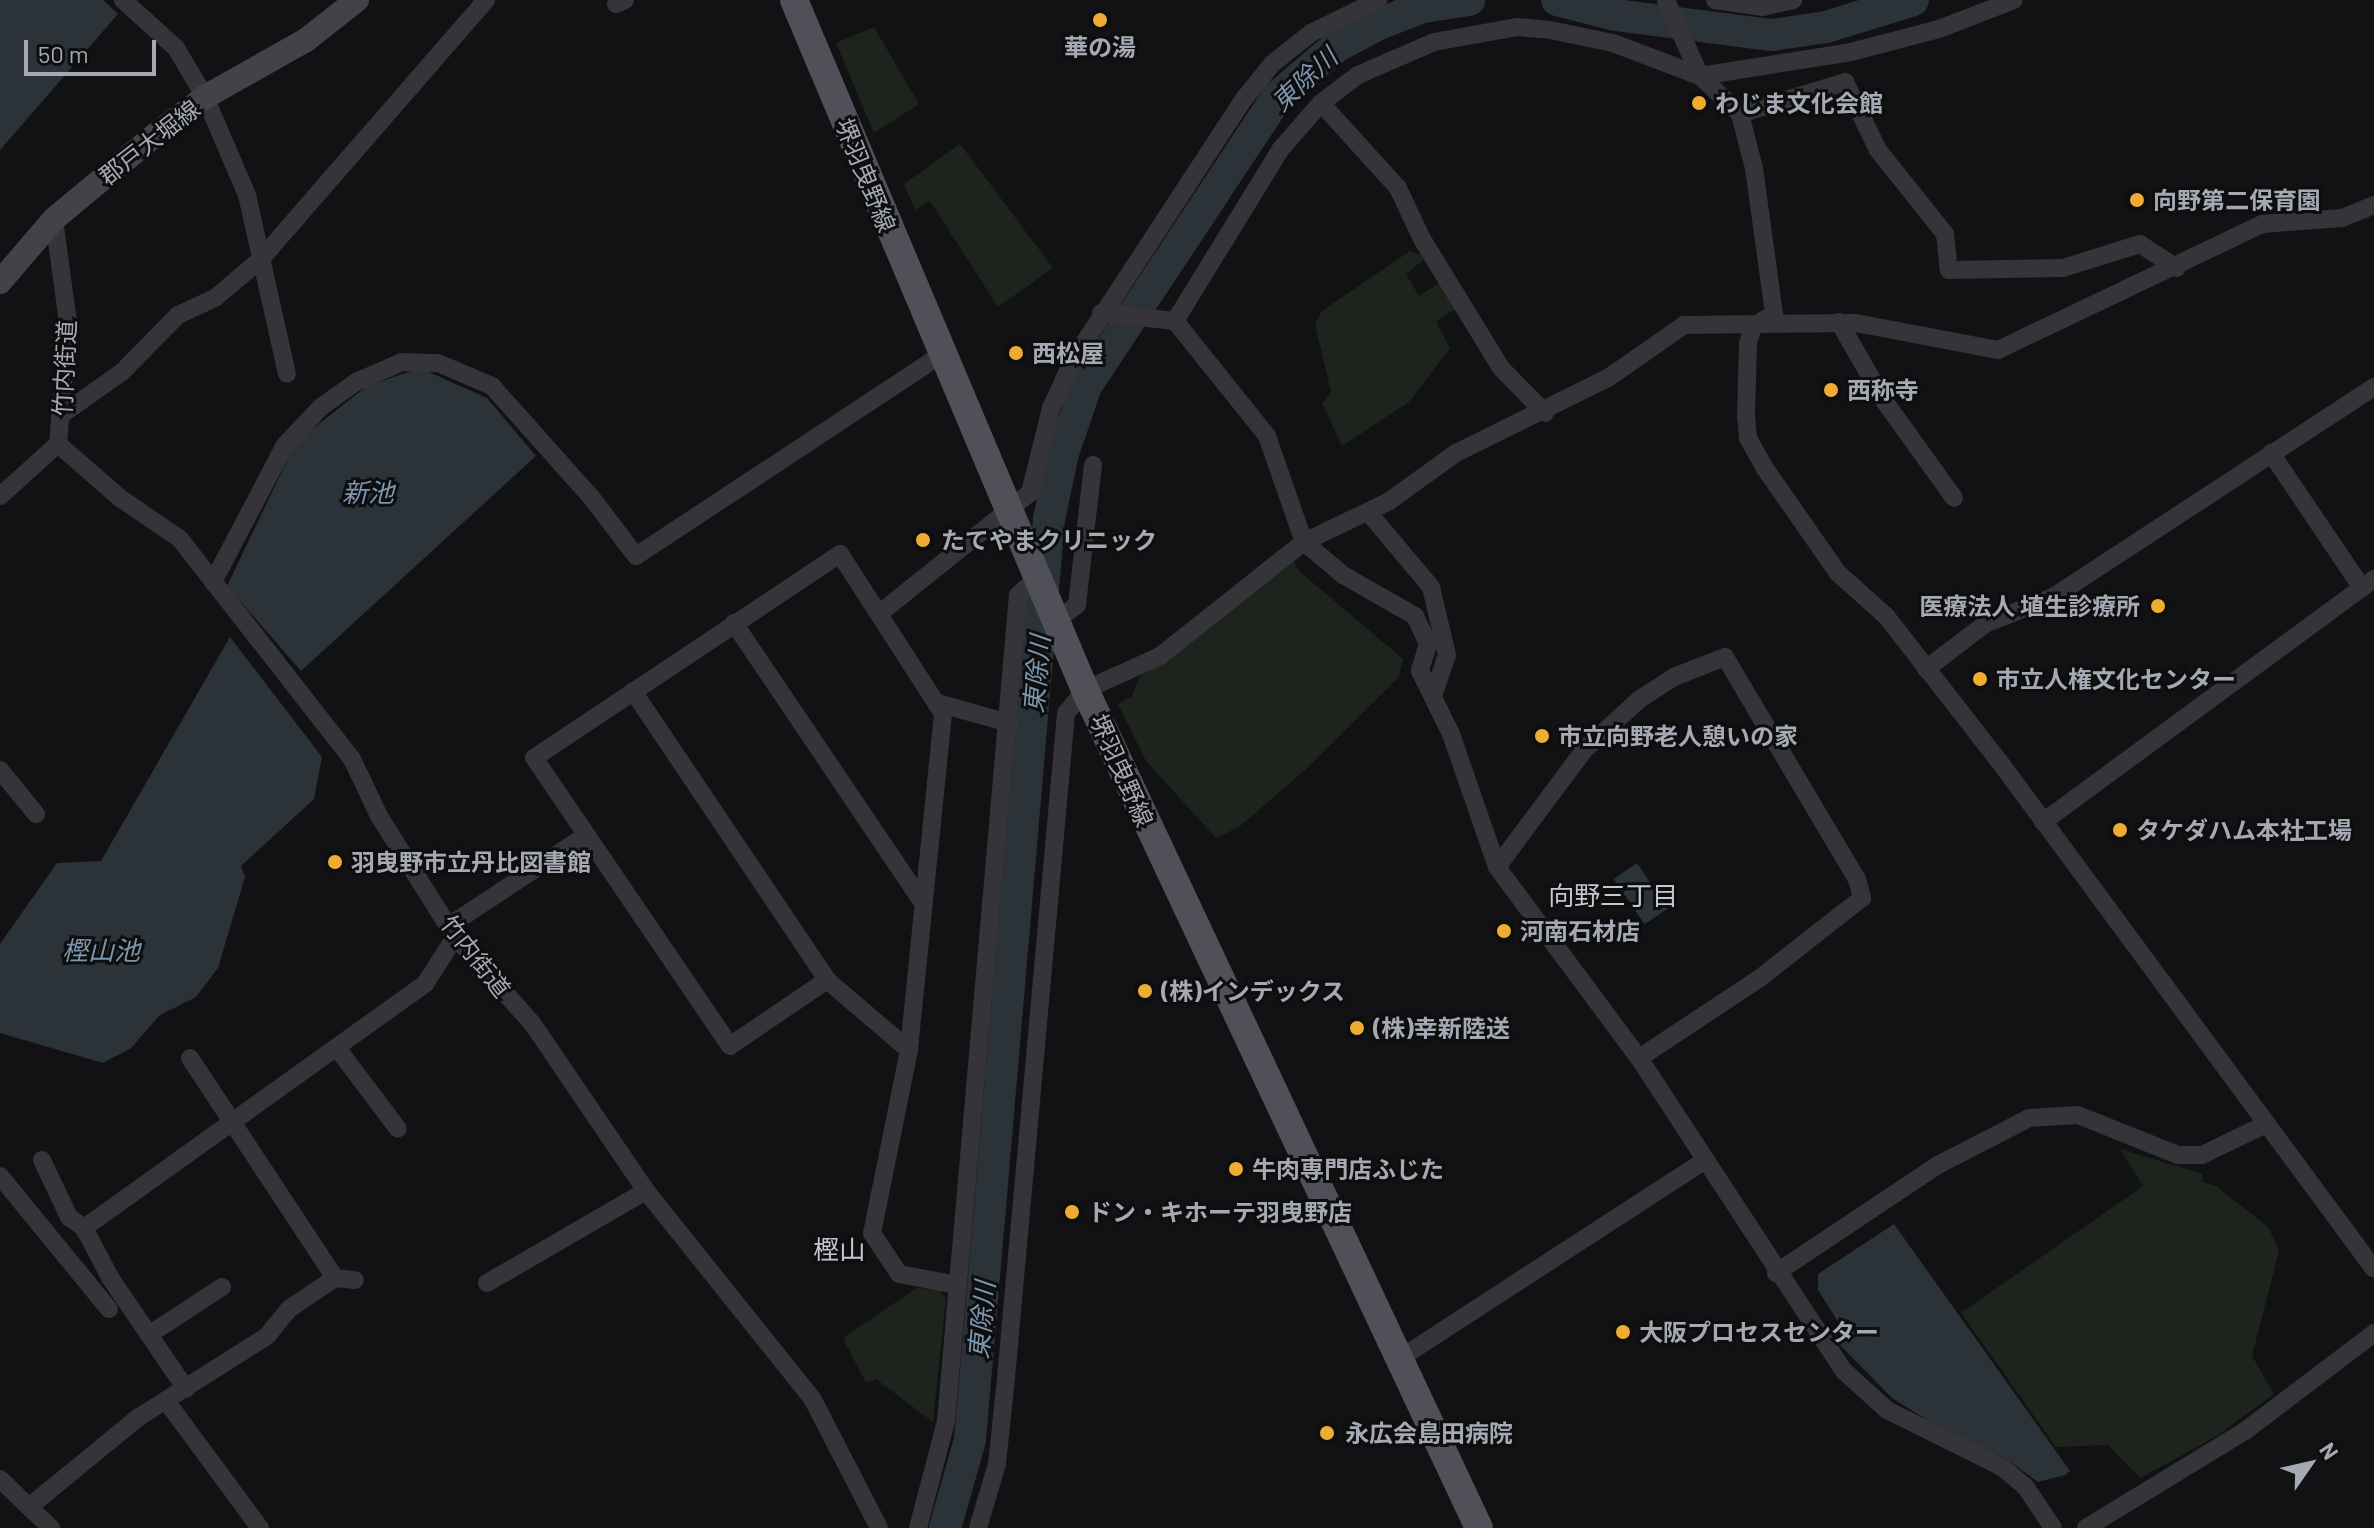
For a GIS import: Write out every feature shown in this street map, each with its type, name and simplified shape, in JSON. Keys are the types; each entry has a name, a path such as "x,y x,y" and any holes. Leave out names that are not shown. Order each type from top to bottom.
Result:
{"main road":[{"name":"郡戸大堀線","path":"0,282 54,219 205,97 306,40 357,0"},
{"name":"堺羽曳野線","path":"794,0 1007,512 1028,576 1062,618 1071,658 1085,690 1479,1528"}],"street":[{"path":"123,0 176,48 205,97 247,195 287,374"},
{"path":"64,413 122,372 178,315 215,298 261,259 486,0"},
{"path":"880,613 1030,493 1051,408 1101,313 1272,64 1311,33 1378,0"},
{"path":"1666,0 1700,76 1740,114 1770,261 1774,314 1753,326 1748,343 1748,438 1838,573 1886,616 2043,822 2374,1269"},
{"path":"1715,0 1763,7 1793,0"},
{"path":"1175,321 1280,150 1321,103 1358,75 1434,42 1517,27 1613,43 1700,76 1851,52 1939,29 2014,0"},
{"path":"1740,114 1845,82 1878,150 1945,234 1949,270 2063,268 2140,244 2177,268"},
{"path":"1321,103 1398,188 1422,239 1501,368 1545,413"},
{"path":"978,1528 997,1464 1066,713 1085,690 1160,656 1304,542 1368,512 1456,453 1545,413 1634,362 1684,325 1753,326 1775,320 1839,322 1998,350 2177,268 2262,224 2342,218 2374,205"},
{"name":"竹内街道","path":"54,219 68,323 64,413 58,444 120,498 180,539 352,759 379,816 453,931 532,1023 646,1191 812,1398 879,1528"},
{"path":"1101,313 1175,321 1267,436 1304,542 1343,575 1415,616 1428,644 1420,671 1451,734 1497,867 1639,1058 1776,1273 1844,1371 1876,1400 1925,1432 2002,1467 2025,1486 2053,1528"},
{"path":"1839,322 1885,402 1954,498"},
{"path":"213,582 285,445 321,407 356,382 402,362 438,363 492,386 591,497 636,556 941,355"},
{"path":"1926,669 1985,624 2053,597 2374,387"},
{"path":"0,496 58,444"},
{"path":"2043,822 2370,585 2271,453"},
{"path":"1062,618 1077,605 1093,465"},
{"path":"1368,512 1431,587 1447,655 1433,696"},
{"path":"827,980 730,1046 534,758 840,554 941,704 909,1050 872,1233 899,1274 958,1285"},
{"path":"918,1528 943,1442 1009,723 1028,576"},
{"path":"734,623 922,902"},
{"path":"1497,867 1585,749 1640,699 1674,677 1725,657 1857,879 1862,898 1760,978 1639,1058"},
{"path":"633,691 827,980 909,1050"},
{"path":"941,704 1009,723"},
{"path":"0,770 36,814"},
{"path":"84,1228 425,984 453,931 585,836"},
{"path":"337,1048 398,1129"},
{"path":"190,1058 335,1278"},
{"path":"1776,1273 1938,1165 2029,1118 2078,1115 2178,1155 2202,1155 2266,1124"},
{"path":"42,1160 69,1217 84,1228 186,1389"},
{"path":"1399,1359 1705,1160"},
{"path":"0,1176 109,1309"},
{"path":"487,1283 646,1191"},
{"path":"29,1507 139,1417 267,1336 289,1309 335,1278 355,1280"},
{"path":"150,1334 222,1287"},
{"path":"2086,1528 2245,1431 2374,1333"},
{"path":"167,1402 260,1528"},
{"path":"0,1479 51,1528"}],"shaded area":[{"path":"874,27 919,104 874,133 836,43"},
{"path":"960,144 1053,268 998,307 930,201 915,210 904,184"},
{"path":"1410,251 1427,257 1406,274 1419,296 1443,281 1455,309 1436,322 1450,348 1409,402 1342,446 1322,403 1331,392 1315,324 1322,311"},
{"path":"1291,556 1299,571 1403,659 1399,677 1304,771 1239,827 1216,838 1146,761 1118,704 1132,696 1139,677 1218,621"},
{"path":"2120,1149 2202,1174 2203,1182 2216,1186 2268,1227 2279,1251 2252,1356 2274,1394 2215,1437 2140,1478 2108,1445 2056,1447 1961,1313 2143,1186"},
{"path":"917,1288 939,1290 946,1298 933,1422 876,1379 866,1383 843,1338"}],"water":[{"path":"0,0 103,0 118,14 0,150"},
{"name":"新池","path":"420,368 487,398 536,456 301,671 227,586 296,442 367,386"},
{"name":"樫山池","path":"230,637 322,757 314,799 241,866 245,877 218,968 196,997 160,1015 131,1048 103,1063 0,1033 0,944 57,863 101,861"},
{"path":"1637,863 1668,909 1645,924 1614,879"},
{"path":"1894,1224 2070,1471 2065,1475 2038,1482 2005,1458 1945,1431 1892,1398 1839,1344 1842,1328 1818,1290 1818,1274"}],"waterway":[{"name":"東除川","path":"945,1528 970,1440 1049,519 1063,453 1086,386 1277,97 1337,46 1381,23 1423,7 1469,0"},
{"name":"東除川","path":"1557,0 1615,15 1772,35 1826,27 1913,0"}],"place":[{"name":"華の湯","path":"1100,20"},
{"name":"わじま文化会館","path":"1699,103"},
{"name":"向野第二保育園","path":"2137,200"},
{"name":"西松屋","path":"1016,353"},
{"name":"西称寺","path":"1831,390"},
{"name":"たてやまクリニック","path":"923,540"},
{"name":"医療法人 埴生診療所","path":"2158,606"},
{"name":"市立人権文化センター","path":"1980,679"},
{"name":"市立向野老人憩いの家","path":"1542,736"},
{"name":"タケダハム本社工場","path":"2120,830"},
{"name":"羽曳野市立丹比図書館","path":"335,862"},
{"name":"河南石材店","path":"1504,931"},
{"name":"(株)インデックス","path":"1145,991"},
{"name":"(株)幸新陸送","path":"1357,1028"},
{"name":"牛肉専門店ふじた","path":"1236,1169"},
{"name":"ドン・キホーテ羽曳野店","path":"1072,1212"},
{"name":"大阪プロセスセンター","path":"1623,1332"},
{"name":"永広会島田病院","path":"1327,1433"}],"district":[{"name":"向野三丁目","path":"1613,895"},
{"name":"樫山","path":"839,1249"}]}
